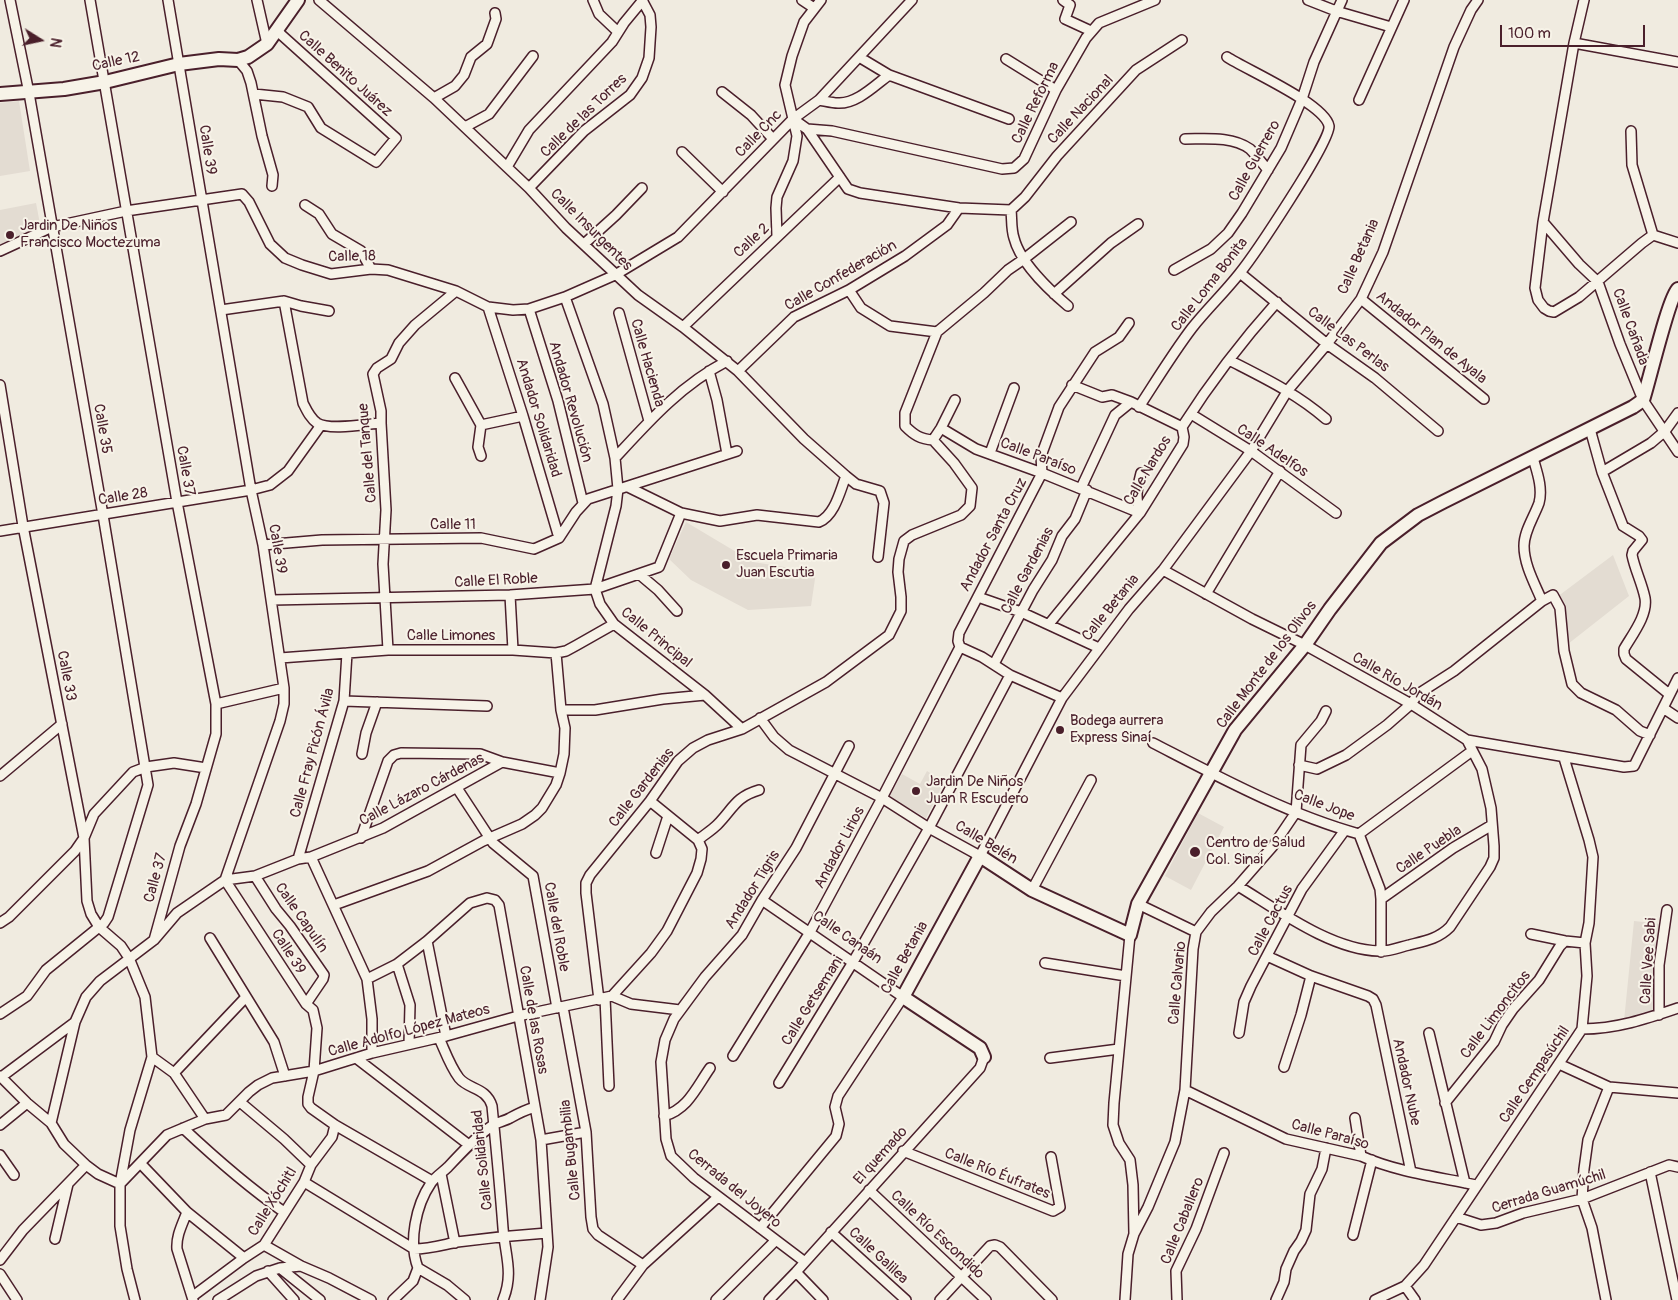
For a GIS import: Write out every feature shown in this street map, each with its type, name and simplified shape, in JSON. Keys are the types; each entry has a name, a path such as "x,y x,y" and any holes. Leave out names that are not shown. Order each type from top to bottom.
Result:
{"street":[{"name":"Calle 35","path":"0,1014 27,996 46,970 108,918 148,785 29,92 10,0"},
{"name":"Calle 37","path":"90,0 177,502 216,704 216,734 196,804 180,846 154,940"},
{"name":"Calle 39","path":"168,0 251,490 263,544 284,688 284,704 280,721 225,880 306,1004 313,1010 316,1019 314,1071 308,1104 335,1125"},
{"path":"257,0 267,44"},
{"path":"272,186 273,175 262,136 254,94 247,71 238,60 248,57 267,44 298,0"},
{"name":"Calle Insurgentes","path":"319,0 434,98 529,188 566,228 615,275 638,295 683,327 738,371 804,439 846,476 856,484 880,491 884,503 878,557"},
{"path":"593,0 599,14 618,32"},
{"path":"507,167 530,130 612,42 642,0"},
{"name":"Calle de las Torres","path":"529,188 584,131 630,95 642,78 649,58 651,27 650,15 642,0"},
{"path":"802,0 814,8"},
{"path":"777,236 777,196 793,161 797,136 785,85 792,56 804,22 820,0"},
{"name":"Calle Cnc","path":"615,275 678,237 793,119 819,100 912,0"},
{"path":"1063,0 1070,5 1065,19 1091,32"},
{"name":"Calle Reforma","path":"807,129 832,131 1002,169 1014,168 1024,159 1069,65 1091,32 1099,23 1155,0"},
{"path":"1308,0 1336,11 1391,27"},
{"name":"Calle Guerrero","path":"1174,270 1211,249 1228,233 1268,170 1281,148 1302,99 1314,62 1342,0"},
{"path":"1358,100 1404,0"},
{"name":"Calle Betania","path":"760,1228 836,1136 839,1124 835,1106 838,1096 903,997 980,856 1062,698 1129,609 1163,570 1251,451 1288,390 1327,344 1360,299 1383,252 1454,47 1471,10 1478,0"},
{"path":"1584,0 1574,43 1543,222 1535,288 1538,300 1544,308 1554,312 1579,297 1622,259 1653,235"},
{"path":"434,98 455,86 464,74 471,57 488,44 496,19 495,13"},
{"name":"Calle Benito Juárez","path":"254,94 284,97 303,104 308,107 321,128 376,162 396,138 276,30"},
{"name":"Calle Nacional","path":"1011,210 1025,197 1057,156 1136,70 1182,40"},
{"path":"1574,43 1678,62"},
{"path":"465,127 489,114 534,56"},
{"path":"859,57 889,75 1009,118"},
{"path":"1227,57 1302,99"},
{"name":"Calle 12","path":"0,94 105,82 179,64 219,59 238,60"},
{"path":"1006,59 1056,90"},
{"path":"819,100 840,103 848,102 889,75"},
{"path":"722,92 751,116 773,140"},
{"name":"Calle Loma Bonita","path":"1135,404 1192,328 1240,273 1315,160 1328,134 1329,126 1326,120 1310,104 1302,99"},
{"path":"793,119 807,129 848,189 860,193 959,208 1011,210 1014,238 1024,259 1054,294 1068,306"},
{"path":"1631,131 1632,165 1653,235"},
{"path":"1185,139 1228,140 1238,143 1250,150 1268,170"},
{"path":"682,152 723,192"},
{"name":"Calle 2","path":"683,327 840,176"},
{"path":"584,244 642,188"},
{"name":"Calle 18","path":"0,252 52,227 126,211 242,194 249,202 270,244 285,258 302,266 330,274 371,269 388,270 456,291 488,307 513,310 529,309 566,297 615,275"},
{"path":"306,205 318,214 332,234 362,251 371,269"},
{"name":"Calle Confederación","path":"738,371 794,317 848,290 905,256 947,225 959,208"},
{"path":"955,400 933,440 923,439 913,434 905,426 905,413 937,332 984,293 1008,270 1071,222"},
{"name":"Calle Cañada","path":"1543,222 1579,264 1598,282 1620,344 1643,400 1678,452"},
{"path":"1054,294 1111,243 1138,224"},
{"path":"1653,235 1678,243"},
{"name":"Calle Las Perlas","path":"1240,273 1327,344 1375,378 1438,431"},
{"path":"1643,400 1668,308 1674,291 1678,288"},
{"path":"848,290 861,308 890,326 937,332"},
{"name":"Calle del Tanque","path":"388,650 383,564 386,510 381,422 373,374 377,368 391,359 399,343 415,325 456,291"},
{"path":"566,297 603,404 615,458 618,489 616,506 595,588"},
{"name":"Andador Plan de Ayala","path":"1360,299 1484,399"},
{"path":"284,301 303,403 310,416 321,425 332,427 381,422"},
{"path":"221,310 284,301 329,311"},
{"name":"Calle Nardos","path":"1049,624 1140,513 1183,444 1182,427 1229,360 1277,302"},
{"name":"Andador Solidaridad","path":"488,307 559,538"},
{"name":"Andador Revolución","path":"529,309 558,401 583,502"},
{"name":"Calle Hacienda","path":"619,313 649,420"},
{"name":"Andador Santa Cruz","path":"959,644 959,633 1042,473 1042,456 1059,407 1095,352 1119,337 1129,322"},
{"path":"1229,360 1288,390 1308,403 1326,419"},
{"path":"615,458 649,420 693,381 726,361"},
{"path":"708,371 719,409 727,454"},
{"path":"455,378 481,425 478,448 481,456"},
{"name":"Calle 33","path":"0,385 23,526 84,838 87,901 91,914 99,927 120,946 129,958 145,997 152,1057"},
{"path":"1072,385 1102,397 1112,395 1182,427"},
{"path":"990,453 1014,388"},
{"name":"Calle Monte de los Olivos","path":"1125,1300 1128,1254 1134,1234 1133,1185 1130,1160 1119,1143 1113,1125 1130,935 1138,904 1234,730 1305,645 1330,608 1382,543 1418,515 1590,429 1643,400"},
{"name":"Calle Gardenias","path":"994,664 1021,612 1052,560 1062,536 1075,519 1084,489 1115,416 1135,404"},
{"path":"1602,472 1645,447 1665,431 1678,413"},
{"name":"Calle Adelfos","path":"1191,414 1251,451 1336,513"},
{"path":"481,425 523,416"},
{"name":"Calle 28","path":"0,530 103,515 251,490 270,485 288,471 321,425"},
{"name":"Calle Paraíso","path":"941,428 976,449 1084,489 1140,513"},
{"path":"1590,429 1602,472 1623,526 1642,540 1632,555 1645,599 1645,608 1624,649 1624,654 1626,658 1669,694"},
{"name":"Calle Gardenias","path":"609,1086 606,998 586,893 586,883 590,875 650,800 678,761 693,748 708,740 742,729 826,682 889,635 901,611 898,572 899,559 904,542 912,535 961,514 970,506 972,488 954,463 933,440"},
{"path":"559,538 583,502 588,499 737,451"},
{"path":"1533,458 1540,493 1539,503 1526,535 1524,546 1526,561 1542,601"},
{"path":"1206,594 1280,471"},
{"path":"1140,513 1136,499 1141,473"},
{"path":"628,487 682,513 720,521 757,515 819,522 825,520 830,514 846,476"},
{"name":"Calle El Roble","path":"272,600 510,595 595,588 659,567 682,513"},
{"name":"Calle 11","path":"263,544 322,540 481,538 534,549 559,538"},
{"name":"Calle Río Jordán","path":"1163,570 1233,609 1305,645 1411,704 1467,740 1564,758 1634,766 1650,735"},
{"path":"639,574 658,590 677,611"},
{"name":"Calle Principal","path":"595,588 600,604 614,624 705,694 742,729"},
{"path":"510,595 513,650"},
{"path":"1299,764 1317,769 1346,755 1387,725 1411,704 1418,694 1454,671 1542,601 1553,596 1560,608 1564,650 1572,684 1581,694 1616,710 1640,731 1650,735 1678,678"},
{"path":"978,597 1021,612 1099,648"},
{"name":"Calle Limones","path":"280,658 388,650 513,650 556,653 577,646 614,624"},
{"path":"959,644 1010,675 1062,698"},
{"name":"Andador Lirios","path":"733,1056 810,932 882,798 959,644"},
{"name":"Calle Fray Picón Ávila","path":"298,858 344,701 347,653"},
{"path":"334,906 428,870 535,816 556,785 564,754 565,728 561,710 556,653"},
{"path":"929,828 1010,675"},
{"path":"216,704 284,688"},
{"path":"561,710 595,710 705,694"},
{"path":"344,701 487,706"},
{"path":"362,754 366,733 377,702"},
{"path":"1664,708 1678,718"},
{"path":"1296,812 1301,745 1321,721 1326,711"},
{"name":"Calle Belén","path":"760,718 774,737 789,750 882,798 929,828 980,856 1032,890 1130,935"},
{"path":"0,776 62,724"},
{"path":"1238,886 1319,934 1354,948 1381,952 1434,939 1444,934 1490,867 1494,858 1491,808 1482,769 1467,740"},
{"name":"Calle Jope","path":"1153,742 1211,773 1296,812 1358,834 1472,751"},
{"name":"Andador Tigris","path":"680,1010 705,977 742,935 796,848 849,746"},
{"path":"361,838 388,761 394,755 401,753 480,754 502,762"},
{"name":"Calle Cempasúchil","path":"1375,1300 1405,1286 1424,1265 1582,1029 1587,976 1585,943 1589,923 1593,857 1564,758"},
{"name":"Calle Lázaro Cárdenas","path":"225,880 255,876 298,858 311,857 361,838 457,788 502,762 560,773"},
{"path":"0,923 9,917 75,851 84,838 94,814 133,772 146,767 174,763 206,768"},
{"path":"1032,890 1091,780"},
{"name":"Calle del Roble","path":"457,788 493,843 533,876 560,1008"},
{"path":"698,840 717,825 746,793 759,790"},
{"path":"606,998 651,953 667,931 697,873 701,859 702,849 698,840 650,800"},
{"name":"Calle Calvario","path":"1134,1234 1148,1208 1175,1142 1185,1090 1193,949 1196,932 1211,912 1238,886 1273,846 1296,812"},
{"path":"656,853 668,816"},
{"name":"Calle Puebla","path":"1381,898 1453,848 1492,825"},
{"name":"Calle Getsemani","path":"779,1083 853,962 929,828"},
{"name":"Calle Cactus","path":"1239,1033 1244,1002 1288,916 1302,890 1346,830"},
{"name":"Calle Puebla","path":"1358,834 1380,889 1381,952"},
{"path":"311,857 367,979 372,1019 372,1053"},
{"name":"Calle Capulín","path":"255,876 276,909 320,968 324,977 306,1004"},
{"path":"51,1123 75,1022 86,997 100,981 154,940 178,913 225,880"},
{"name":"Calle de las Rosas","path":"367,979 397,964 428,941 470,904 487,898 495,900 500,905 541,1140 548,1246 540,1300"},
{"name":"Calle Canaán","path":"762,900 980,1048 984,1057"},
{"path":"1138,904 1196,932"},
{"name":"Calle Vee Sabi","path":"1659,1015 1659,965 1667,910"},
{"path":"1531,934 1566,942 1585,943"},
{"path":"210,938 274,1042 285,1076"},
{"name":"Calle Solidaridad","path":"428,941 443,1037 460,1079 480,1090 490,1101 494,1124 504,1236 509,1260 508,1280 503,1300"},
{"name":"Calle Limoncitos","path":"1445,1103 1494,1042 1502,1025 1513,1009 1539,980 1560,946 1566,942"},
{"path":"1267,956 1311,976 1301,1015 1284,1067"},
{"path":"1045,963 1126,976"},
{"path":"397,964 410,1005 409,1044"},
{"name":"Andador Nube","path":"1311,976 1373,999 1376,1005 1411,1172"},
{"path":"174,1073 246,997"},
{"path":"606,998 632,1004 680,1010"},
{"name":"Calle Adolfo López Mateos","path":"120,1184 167,1135 205,1119 226,1114 258,1085 272,1078 314,1071 372,1053 443,1037 518,1016 606,998"},
{"name":"Calle Bugambilia","path":"560,1008 586,1132 590,1217 598,1235 643,1265"},
{"path":"1582,1029 1624,1025 1678,1008"},
{"name":"Cerrada del Joyero","path":"680,1010 665,1040 661,1062 666,1140 671,1156 718,1197 805,1262"},
{"path":"75,1022 0,1077 51,1123 64,1144 86,1165 98,1174 120,1184"},
{"path":"1429,1033 1465,1183"},
{"path":"1050,1058 1119,1050"},
{"path":"136,1300 127,1269 120,1226 120,1184 130,1130 152,1057 174,1073 205,1119"},
{"name":"El quemado","path":"769,1300 980,1068 984,1057"},
{"path":"356,1058 469,1146"},
{"path":"1559,1064 1609,1087 1678,1093"},
{"path":"664,1116 675,1113 683,1107 710,1068"},
{"path":"1606,1300 1592,1228 1582,1199 1588,1140 1602,1100 1609,1087"},
{"name":"Calle Paraíso","path":"1185,1090 1286,1139 1361,1156 1411,1172 1476,1185"},
{"path":"240,1102 284,1139 311,1165"},
{"path":"0,1125 27,1103"},
{"path":"394,1300 413,1281 418,1268 414,1249 414,1235 417,1217 432,1181 460,1153 494,1124 535,1107"},
{"path":"1355,1118 1361,1156"},
{"path":"335,1125 432,1181"},
{"name":"Calle Xóchitl","path":"193,1298 244,1258 264,1245 304,1182 311,1165 332,1137 335,1125"},
{"path":"183,1128 253,1190 284,1212"},
{"path":"541,1140 586,1132"},
{"path":"1276,1300 1294,1251 1306,1230 1310,1194 1322,1169 1326,1148"},
{"name":"Calle Río Éufrates","path":"904,1151 1053,1211 1060,1207 1051,1156"},
{"name":"Calle Caballero","path":"1177,1300 1176,1271 1196,1229 1224,1153"},
{"path":"0,1155 14,1174"},
{"path":"1353,1235 1372,1160"},
{"path":"141,1164 187,1212 244,1258"},
{"path":"0,1260 23,1230 86,1165"},
{"name":"Cerrada Guamúchil","path":"1456,1216 1481,1226 1496,1224 1523,1213 1582,1199 1669,1165 1678,1167"},
{"path":"1650,1172 1676,1300"},
{"path":"441,1174 455,1243"},
{"path":"304,1182 414,1249 504,1236 547,1233"},
{"path":"55,1239 68,1183"},
{"name":"Calle Río Escondido","path":"868,1190 986,1300"},
{"path":"617,1300 643,1265 718,1197"},
{"path":"187,1212 176,1241 193,1298"},
{"name":"Calle Galilea","path":"831,1232 906,1300"},
{"path":"716,1300 775,1240"},
{"path":"264,1245 301,1266 371,1300"},
{"path":"940,1300 990,1246 995,1245 1000,1247 1052,1300"},
{"path":"218,1300 256,1276 268,1271 301,1266"},
{"path":"280,1268 320,1300"},
{"path":"418,1268 447,1285 465,1300"},
{"path":"268,1271 294,1300"},
{"path":"796,1272 823,1300"},
{"path":"0,1274 17,1300"},
{"path":"1405,1286 1415,1300"}],"shaded area":[{"path":"19,101 30,171 0,176 0,103"},
{"name":"Jardin De Niños Francisco Moctezuma","path":"36,203 40,224 0,246 0,210"},
{"name":"Escuela Primaria Juan Escutia","path":"686,522 753,562 816,572 811,606 748,610 691,580 669,559"},
{"path":"1613,555 1629,596 1568,644 1557,597"},
{"name":"Jardin De Niños Juan R Escudero","path":"927,771 944,782 926,818 889,797 902,774 920,784"},
{"name":"Centro de Salud Col. Sinai","path":"1198,813 1224,827 1191,890 1165,876"},
{"path":"1634,921 1662,924 1654,1016 1624,1021"}],"place":[{"name":"Jardin De Niños Francisco Moctezuma","path":"10,235"},
{"name":"Escuela Primaria Juan Escutia","path":"726,565"},
{"name":"Bodega aurrera Express Sinaí","path":"1060,730"},
{"name":"Jardin De Niños Juan R Escudero","path":"916,791"},
{"name":"Centro de Salud Col. Sinai","path":"1195,852"}]}
